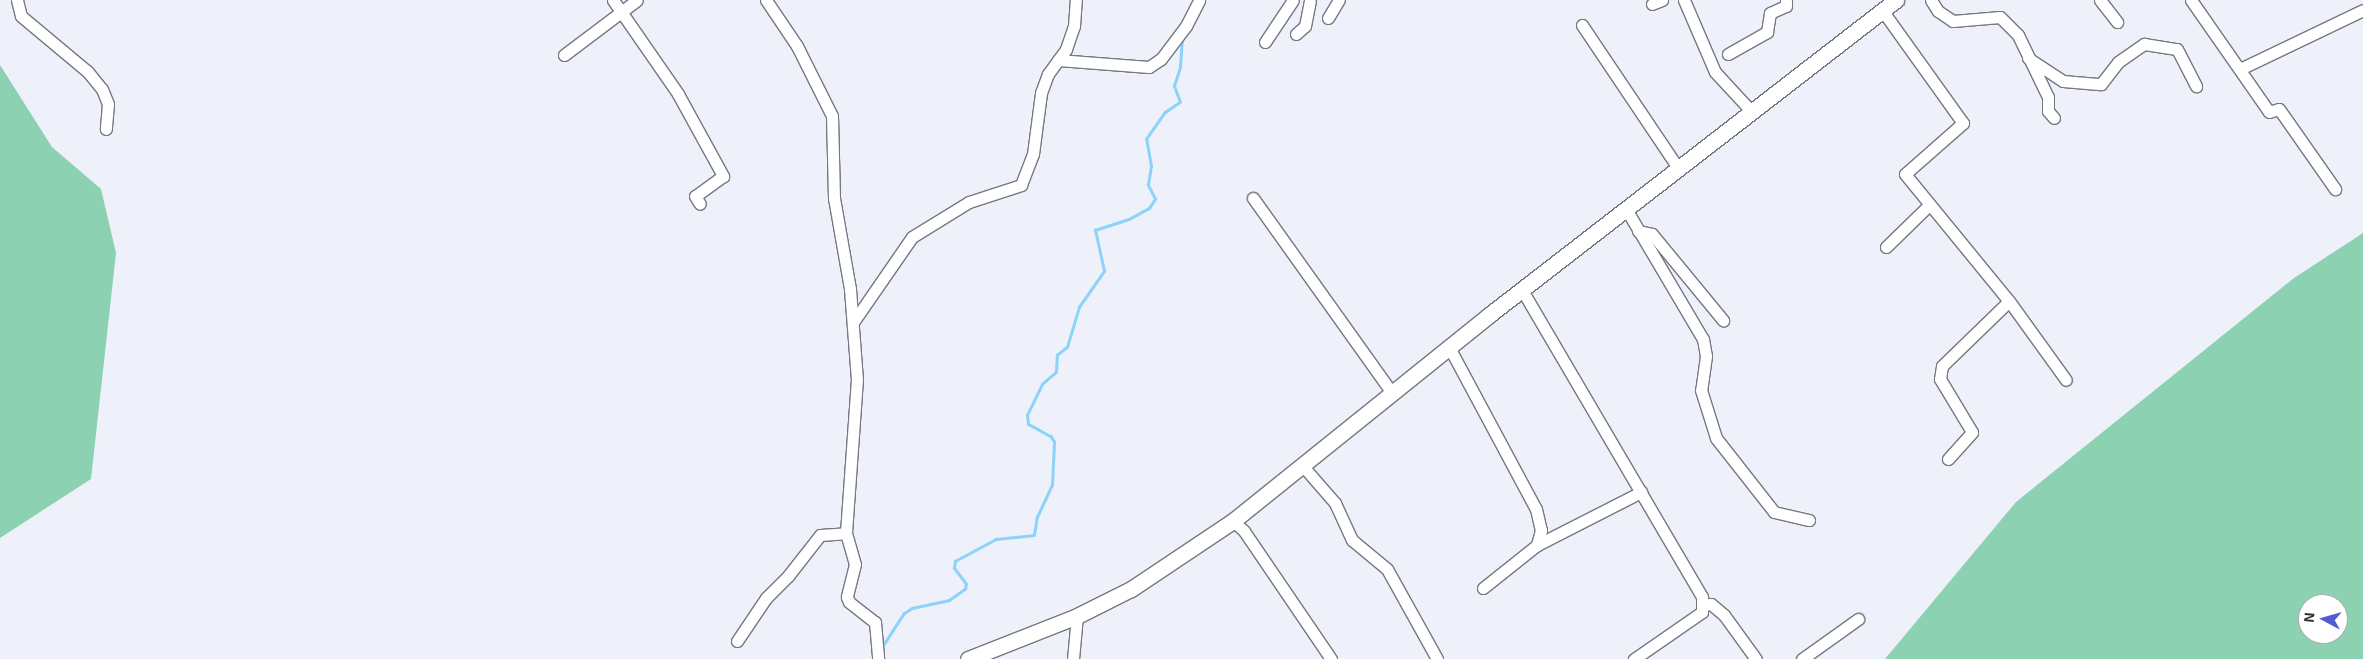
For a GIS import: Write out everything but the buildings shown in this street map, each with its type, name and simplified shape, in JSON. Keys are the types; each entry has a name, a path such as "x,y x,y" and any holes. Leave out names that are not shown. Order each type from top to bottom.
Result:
{"main road":[{"path":"968,659 1077,616 1130,589 1233,521 1522,290 1896,0"}],"street":[{"path":"18,0 21,16 88,72 102,89 108,104 106,129"},
{"path":"613,0 678,94 723,176 695,196 700,204"},
{"path":"564,55 637,0"},
{"path":"766,0 797,46 832,116 834,198 854,321 857,379 846,533 854,564 847,597 849,602 876,622 878,659"},
{"path":"854,321 912,237 969,202 1021,185 1034,154 1041,93 1048,74 1066,49 1074,26 1076,0"},
{"path":"1058,60 1149,67 1161,59 1186,26 1199,0"},
{"path":"1265,42 1293,0"},
{"path":"1328,18 1339,0"},
{"path":"1678,0 1703,60 1710,62"},
{"path":"1684,0 1715,72 1752,112"},
{"path":"1728,54 1768,32 1770,13 1786,6 1786,0"},
{"path":"1932,0 1938,11 1953,21 2000,17 2018,35 2048,97 2048,111 2054,118"},
{"path":"2100,0 2117,22"},
{"path":"2191,0 2269,112 2279,109 2336,189"},
{"path":"1296,34 1305,26 1310,1"},
{"path":"1882,10 1963,123 1905,174 2009,301 2066,380"},
{"path":"2240,69 2363,10"},
{"path":"1582,25 1678,168"},
{"path":"2028,58 2063,81 2101,84 2118,62 2144,44 2177,49 2196,86"},
{"path":"1253,198 1392,393"},
{"path":"1886,247 1929,205"},
{"path":"1626,209 1703,339 1706,356 1701,390 1716,438 1774,512 1809,520"},
{"path":"1638,231 1652,234 1723,320"},
{"path":"1522,290 1702,597 1702,612 1634,659"},
{"path":"1948,459 1972,432 1940,379 1942,366 2009,301"},
{"path":"1450,347 1536,509 1541,530 1538,545"},
{"path":"1302,465 1334,503 1352,540 1387,568 1437,659"},
{"path":"1483,588 1538,545 1641,492"},
{"path":"1233,521 1244,531 1331,659"},
{"path":"737,641 766,598 788,576 820,535 846,533"},
{"path":"1702,605 1711,604 1724,615 1756,659"},
{"path":"1066,659 1073,654 1077,616"},
{"path":"1802,659 1858,619"}],"green space":[{"path":"0,65 52,147 101,189 116,253 91,479 0,538"},
{"path":"2363,233 2363,659 1885,659 2016,502 2294,278"}],"waterway":[{"path":"882,647 904,613 912,608 949,600 965,589 966,584 954,568 955,561 996,539 1034,535 1037,517 1052,485 1054,442 1051,437 1028,424 1027,415 1042,384 1056,372 1057,355 1067,347 1079,307 1104,271 1095,230 1129,219 1149,208 1155,199 1148,185 1151,166 1146,139 1165,112 1180,102 1174,86 1180,67 1182,40"}]}
